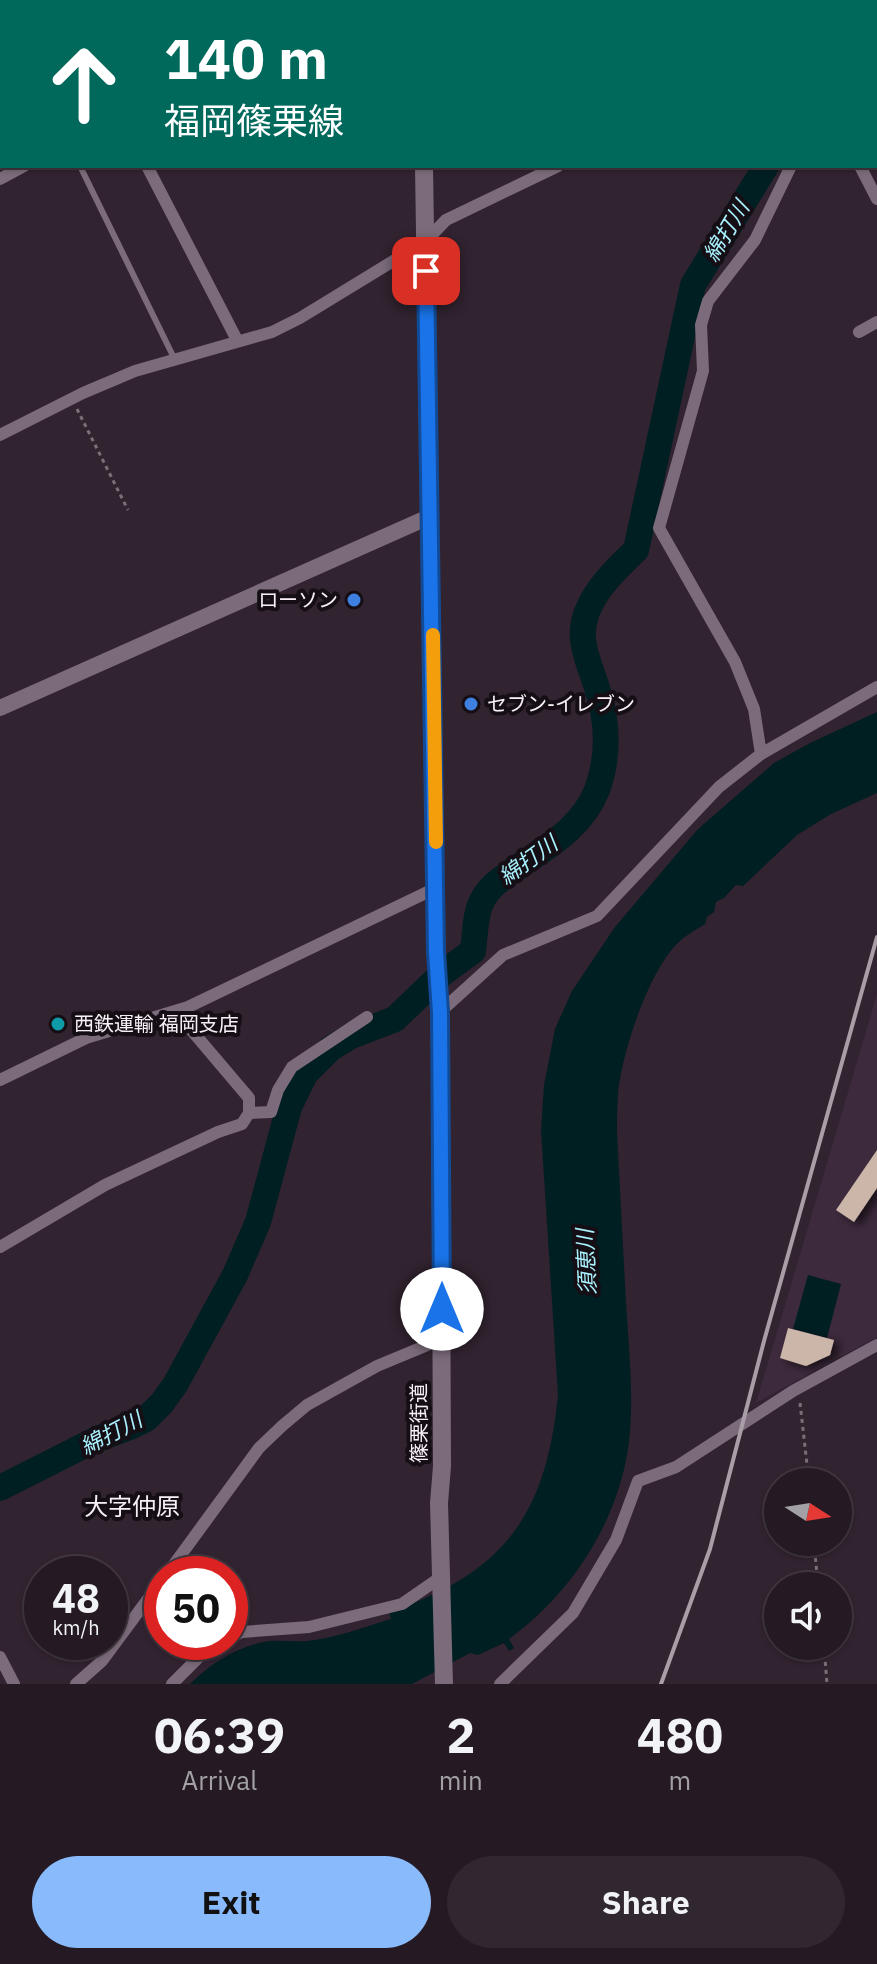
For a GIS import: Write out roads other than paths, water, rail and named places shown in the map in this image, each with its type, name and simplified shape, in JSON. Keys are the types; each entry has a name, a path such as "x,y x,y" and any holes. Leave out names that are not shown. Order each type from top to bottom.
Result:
{"main road":[{"path":"424,168 436,888"},
{"name":"篠栗街道","path":"436,888 442,1339 439,1503 444,1684"}],"street":[{"path":"0,179 20,168"},
{"path":"148,168 237,340"},
{"path":"0,435 72,398 135,371 272,332 426,241 446,220 554,168"},
{"path":"761,754 754,709 735,662 659,528 703,371 701,325 708,301 755,240 790,168"},
{"path":"861,168 877,199"},
{"path":"859,332 877,322"},
{"path":"0,708 431,516"},
{"path":"440,1012 503,955 597,916 719,787 761,754 877,687"},
{"path":"0,1080 86,1038 179,1010 241,983 436,888"},
{"path":"0,1247 105,1185 218,1132 242,1124 249,1113 249,1098 182,1019 179,1010"},
{"path":"249,1113 271,1112 278,1090 292,1067 367,1017"},
{"path":"180,1556 259,1448 307,1405 377,1366 442,1339"},
{"path":"500,1684 573,1613 616,1540 638,1481 676,1467 793,1391 877,1345"},
{"path":"248,1632 309,1627 402,1604 441,1586"},
{"path":"76,1684 102,1661 144,1604"},
{"path":"0,1657 14,1684"},
{"path":"172,1684 196,1660"}],"lane":[{"path":"81,168 175,360"}],"water":[{"name":"須恵川","path":"877,712 877,793 831,814 797,835 743,886 736,885 716,902 714,912 707,917 705,924 682,939 657,972 631,1036 620,1078 617,1114 630,1372 629,1442 615,1500 589,1553 553,1600 509,1639 514,1648 509,1651 504,1643 478,1655 470,1653 412,1684 190,1684 220,1660 248,1660 248,1646 270,1641 318,1640 391,1619 389,1612 462,1579 490,1558 512,1534 530,1507 543,1474 558,1395 541,1130 544,1085 555,1029 572,991 615,927 698,829 774,763"},
{"path":"808,1275 841,1284 827,1338 793,1329"}],"waterway":[{"name":"綿打川","path":"0,1488 95,1440 146,1419 162,1403 235,1275 258,1222 289,1107 305,1074 330,1049 351,1036 395,1019 443,973 473,951 478,914 487,892 562,836 590,803 601,777 606,739 601,701 583,641 584,622 602,586 636,550 693,285 765,168"}],"railway":[{"path":"661,1684 710,1549 764,1341 877,937"}],"place":[{"name":"ローソン","path":"354,600"},
{"name":"セブン-イレブン","path":"471,704"},
{"name":"西鉄運輸 福岡支店","path":"58,1024"}],"district":[{"name":"大字仲原","path":"132,1507"}]}
